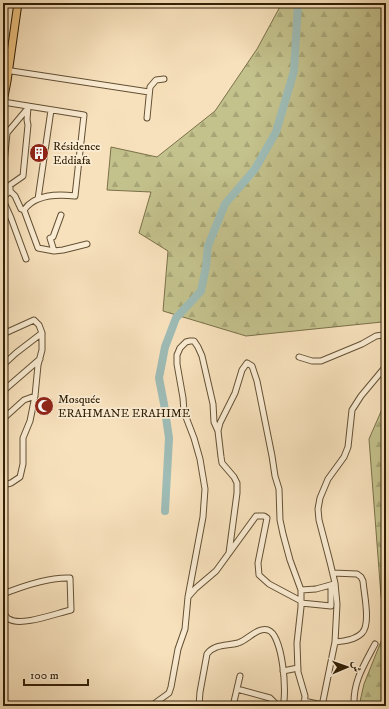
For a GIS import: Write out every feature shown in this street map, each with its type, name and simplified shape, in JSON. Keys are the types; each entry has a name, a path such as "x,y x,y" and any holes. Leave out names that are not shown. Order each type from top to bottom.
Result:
{"main road":[{"path":"3,102 14,3"},
{"path":"3,84 7,70 18,3"}],"street":[{"path":"7,70 149,92"},
{"path":"147,118 150,87 156,80 164,79"},
{"path":"3,102 84,115 75,196 61,194 52,195 29,203 24,210"},
{"path":"28,107 8,133 3,175 4,188 15,196 21,209 24,210 38,248 63,250 87,244"},
{"path":"26,259 14,224 3,199 10,191 10,185 23,176 28,125 28,107"},
{"path":"38,199 51,110"},
{"path":"54,250 50,238 53,237 61,215"},
{"path":"3,334 34,320 40,325 42,333 42,350 38,365 35,396 30,421 23,438 23,464 20,477 11,483 3,485"},
{"path":"3,365 42,333"},
{"path":"299,357 312,361 321,361 362,344 376,336 386,336"},
{"path":"151,706 169,693 172,687 178,649 186,629 188,597 203,517 205,489 198,452 184,412 177,364 177,355 180,348 190,340 198,347 202,356 213,404 214,422 218,431 222,463 237,483 229,552"},
{"path":"3,392 40,358"},
{"path":"218,431 220,423 235,393 242,370 247,363 252,366 257,381 275,476 279,489 280,520 283,534 290,560 302,590 297,643 298,672 305,696 304,704 322,706 335,642 333,573 319,520 318,509 320,498 328,479 344,457 348,447 352,410 361,396 386,366"},
{"path":"3,420 24,400 35,396"},
{"path":"3,457 3,468"},
{"path":"188,597 216,571 256,516 264,516 268,518 258,563 258,575 269,584 301,602 334,607"},
{"path":"333,573 356,574 361,577 363,581 367,614 365,628 362,634 350,640 335,642"},
{"path":"3,594 39,582 60,578 70,578 71,610 26,622 8,619 3,612"},
{"path":"302,590 333,584"},
{"path":"200,706 200,692 207,654 209,651 222,645 240,642 259,631 268,630 272,632 279,645 283,670 284,679 280,705"},
{"path":"354,706 354,689 375,644"},
{"path":"283,670 298,668"},
{"path":"233,706 240,676"},
{"path":"236,689 270,698 280,705 295,706"}],"green space":[{"path":"282,3 386,3 386,325 382,322 246,336 163,311 168,251 139,233 151,192 107,190 111,147 157,157 215,111 257,49"},
{"path":"386,400 386,629 381,596 369,439"},
{"path":"386,629 386,706 359,706 364,684"}],"waterway":[{"path":"165,511 169,438 159,378 165,347 176,318 201,291 206,267 208,246 225,204 255,169 276,132 294,71 298,5 300,3"}],"place":[{"name":"Résidence Eddiafa","path":"39,153"},
{"name":"Mosquée ERAHMANE ERAHIME","path":"44,406"}]}
